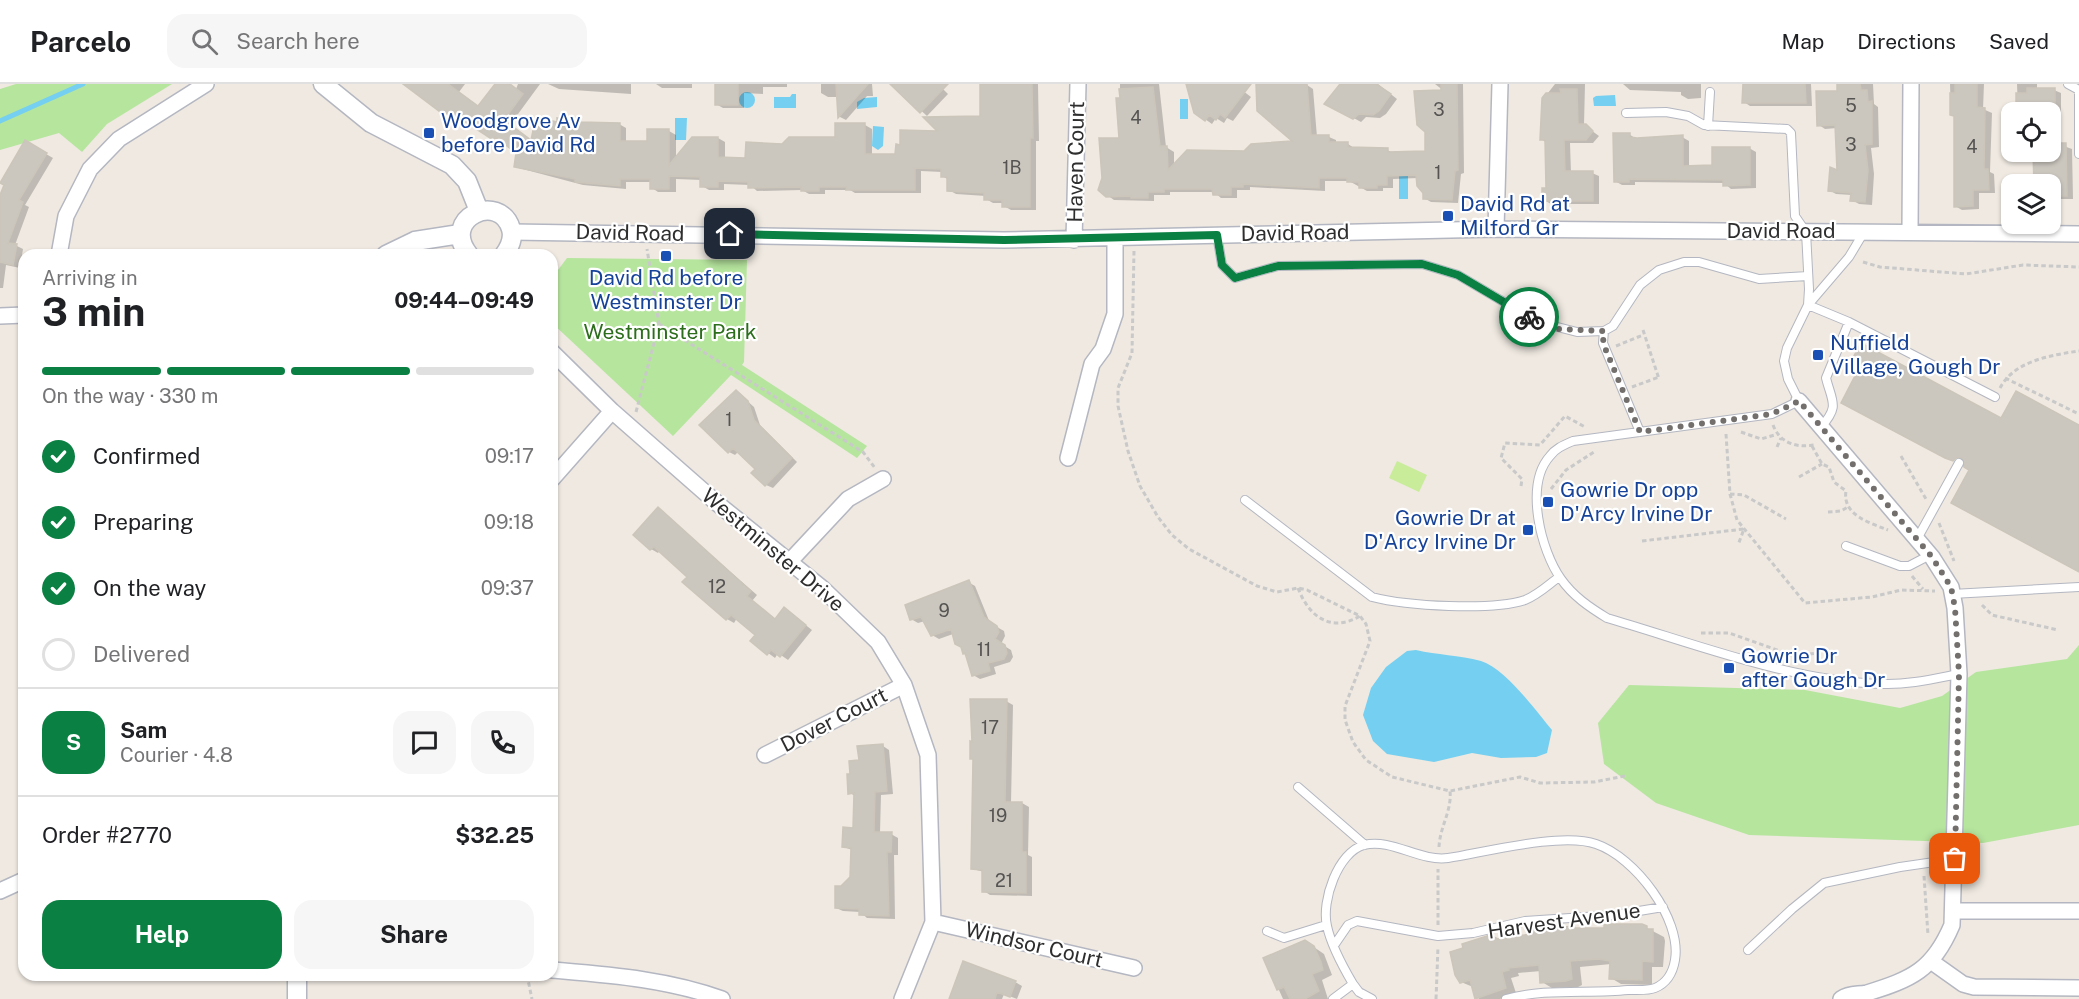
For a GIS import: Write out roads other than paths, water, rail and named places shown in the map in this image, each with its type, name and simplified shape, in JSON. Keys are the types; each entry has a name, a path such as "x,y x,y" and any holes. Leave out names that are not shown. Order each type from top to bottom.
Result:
{"street":[{"path":"60,249 66,216 90,169 119,139 206,84"},
{"path":"323,84 371,123 452,165 467,181 479,211"},
{"name":"Haven Court","path":"1074,240 1078,84"},
{"path":"1496,229 1500,84"},
{"path":"1910,231 1911,84"},
{"path":"464,249 460,234 466,220 479,211 496,212 504,217 512,232 509,249"},
{"name":"David Road","path":"512,232 1074,240 1496,229 1806,232 1864,230 2079,234"},
{"path":"398,249 415,241 460,234"},
{"path":"1068,458 1092,364 1103,349 1115,314 1115,239"},
{"path":"0,316 18,315"},
{"name":"Westminster Drive","path":"558,358 612,411 718,504 791,560 878,642 903,685 928,755 933,922 902,999"},
{"path":"1799,401 1917,539 1942,572 1952,594 1959,674 1952,925 1932,962 1902,982 1851,998"},
{"path":"558,472 612,411"},
{"path":"791,560 849,499 883,478"},
{"name":"Dover Court","path":"765,755 903,685"},
{"path":"0,891 18,883"},
{"path":"1953,911 2079,911"},
{"name":"Windsor Court","path":"933,922 1134,968"},
{"path":"1932,962 1963,984 1974,987 2079,988"},
{"path":"558,970 624,975 692,988 722,999"},
{"path":"297,981 297,999"}],"lane":[{"path":"2068,84 2079,91 2079,154"},
{"path":"1708,126 1710,92"},
{"path":"1626,113 1666,112 1688,116 1708,126 1787,129 1791,133 1795,216 1806,232 1808,305"},
{"path":"1864,230 1836,274 1808,305 1787,348 1784,361 1788,379 1799,401 1782,411 1769,414 1573,441 1560,447 1549,456 1542,470 1538,493 1538,526 1545,548 1559,577 1587,607 1607,618 1835,681 1884,684 1928,681 1959,674"},
{"path":"1217,235 1222,265 1235,278 1278,266 1422,264 1458,275 1538,322 1577,332 1604,331 1613,326 1640,285 1659,270 1684,262 1699,262 1759,279 1808,276"},
{"path":"1808,305 1849,322 1995,397"},
{"path":"1825,433 1833,412 1834,402 1826,378 1849,322"},
{"path":"1604,331 1603,343 1640,432"},
{"path":"1917,539 1959,463"},
{"path":"1245,500 1372,597 1396,603 1510,603 1536,595 1559,577"},
{"path":"1846,546 1900,566 1909,566 1930,555"},
{"path":"1952,594 2079,587"},
{"path":"1298,787 1365,845"},
{"path":"1372,999 1359,992 1353,984 1326,925 1328,894 1334,879 1348,854 1365,845 1385,845 1438,859 1568,839 1596,843 1617,855 1640,876 1673,924 1677,946 1673,973 1655,988 1547,993 1506,999"},
{"path":"1748,950 1824,883 1900,867 1955,859"},
{"name":"Harvest Avenue","path":"1335,944 1348,925 1357,921 1438,936 1473,933 1525,921 1615,915 1663,907"},
{"path":"1268,931 1284,938 1326,925"},
{"path":"1333,999 1353,984"}],"water":[{"path":"747,92 755,100 747,108 739,100"},
{"path":"796,94 796,108 774,108 774,97 790,97"},
{"path":"1615,95 1616,106 1594,106 1593,98 1596,96"},
{"path":"877,97 877,107 857,109 857,102 864,98"},
{"path":"1180,99 1188,99 1188,119 1180,119"},
{"path":"675,118 687,118 686,140 675,140"},
{"path":"873,126 884,127 883,146 878,150 872,146"},
{"path":"1399,176 1408,176 1408,199 1399,199"},
{"path":"1416,650 1481,661 1500,672 1520,691 1552,730 1547,753 1536,757 1501,758 1472,753 1434,762 1387,754 1373,741 1363,715 1371,688 1386,667 1407,651"}],"waterway":[{"path":"0,121 83,84"}],"place":[{"name":"Woodgrove Av before David Rd","path":"429,133"},
{"name":"David Rd at Milford Gr","path":"1448,216"},
{"name":"David Rd before Westminster Dr","path":"666,256"},
{"name":"Nuffield Village, Gough Dr","path":"1818,355"},
{"name":"Gowrie Dr opp D'Arcy Irvine Dr","path":"1548,502"},
{"name":"Gowrie Dr at D'Arcy Irvine Dr","path":"1528,530"},
{"name":"Gowrie Dr after Gough Dr","path":"1729,668"}],"park label":[{"name":"Westminster Park","path":"670,332"}]}
